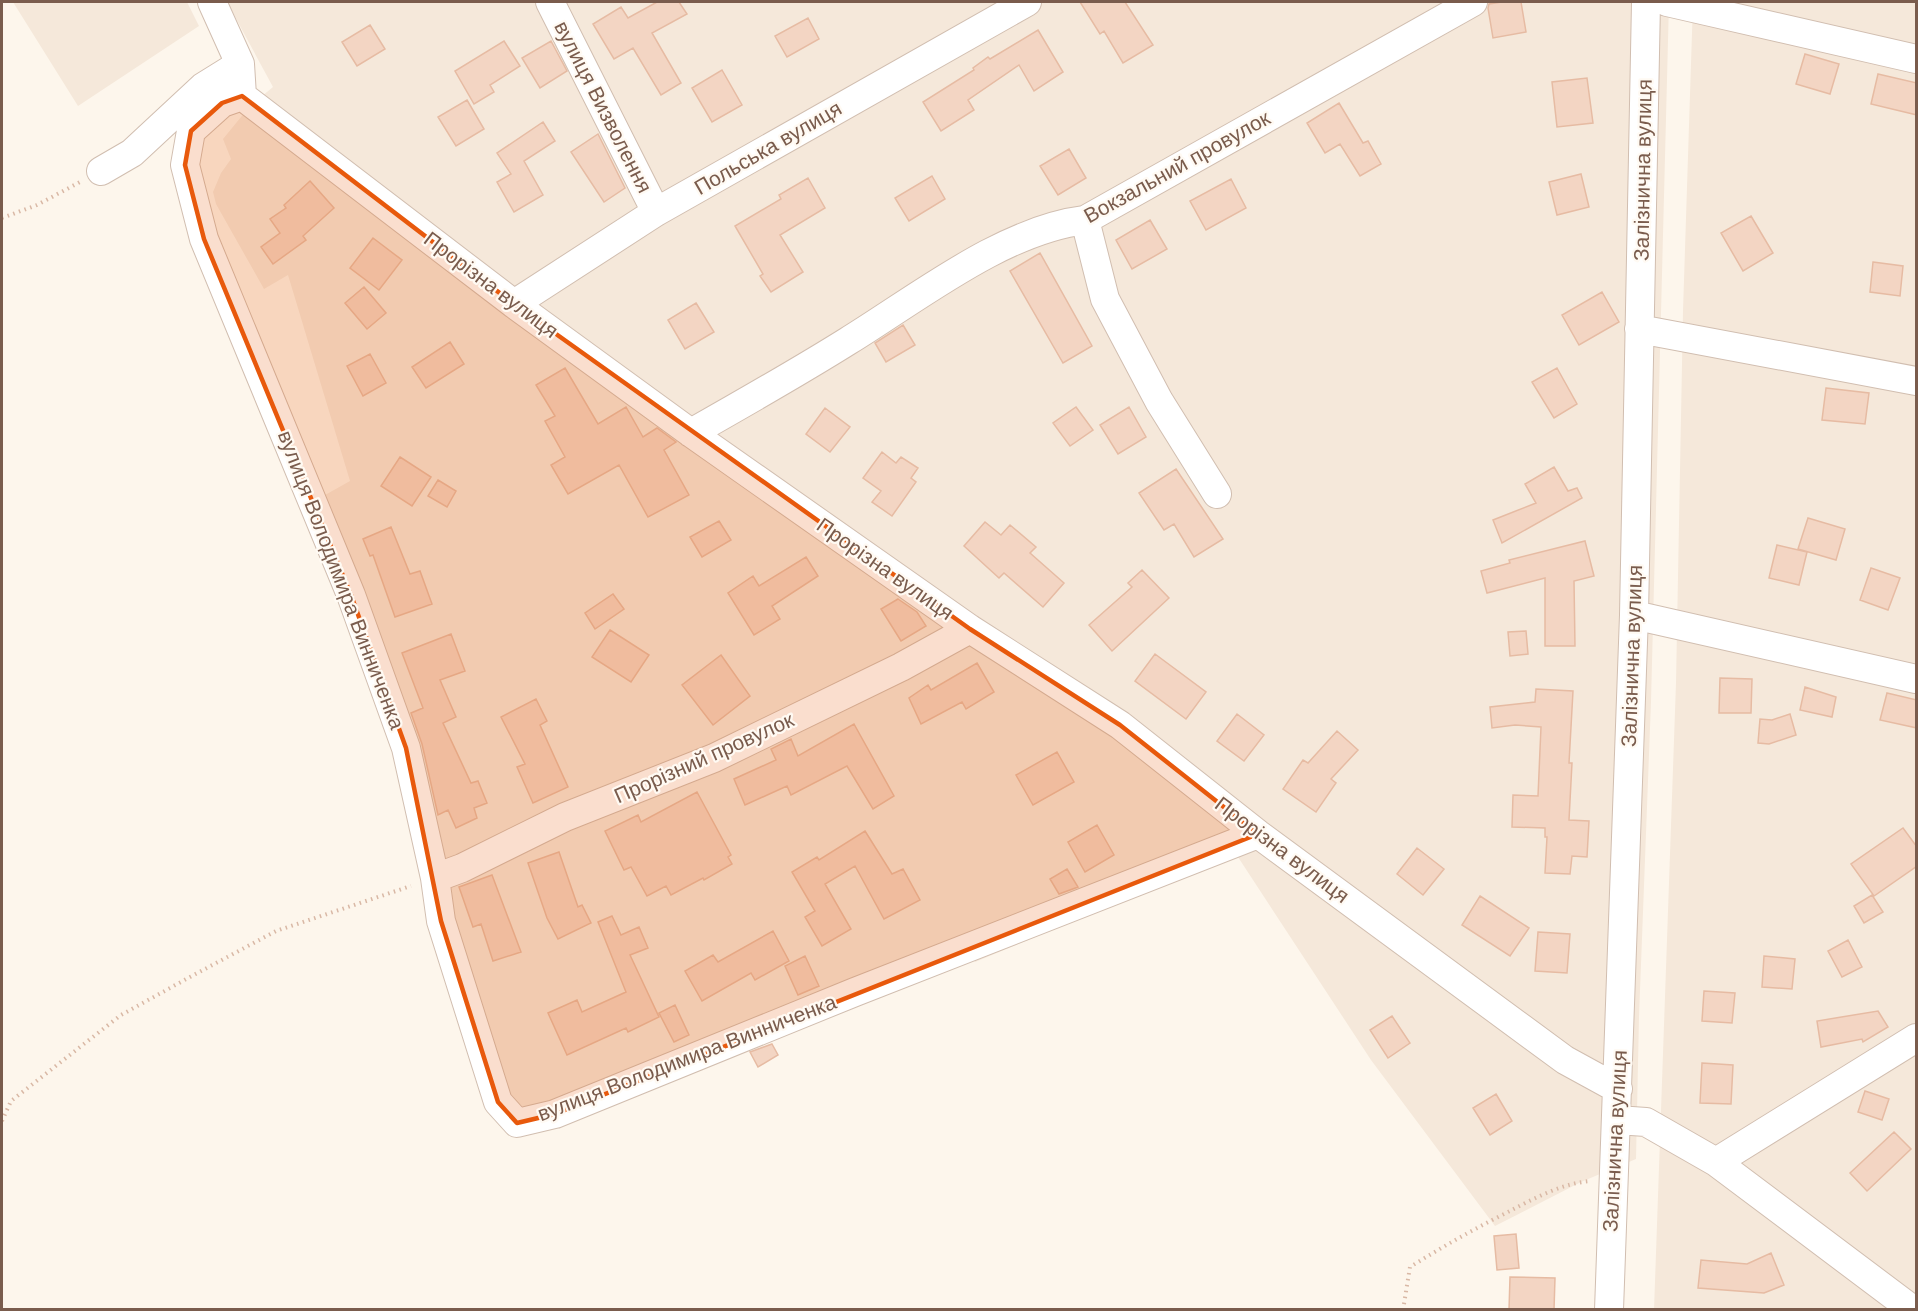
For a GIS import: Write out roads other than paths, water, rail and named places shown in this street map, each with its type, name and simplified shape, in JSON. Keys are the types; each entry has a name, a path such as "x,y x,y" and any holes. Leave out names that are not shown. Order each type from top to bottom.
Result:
{"street":[{"path":"212,2 240,64 242,96"},
{"name":"вулиця Визволення","path":"550,2 656,212"},
{"name":"Польська вулиця","path":"514,304 656,212 1027,2"},
{"name":"Вокзальний провулок","path":"691,434 846,343 993,250 1063,223 1085,220 1473,2"},
{"name":"Залізнична вулиця","path":"1609,1310 1634,615 1646,2"},
{"path":"1667,2 1917,59"},
{"path":"101,171 132,153 203,87 240,64"},
{"name":"Прорізна вулиця","path":"242,96 514,304 691,434 970,629 1120,725 1258,834 1565,1060 1618,1089"},
{"name":"вулиця Володимира Винниченка","path":"242,96 222,103 191,131 184,165 204,239 351,595 406,748 435,878 441,921 498,1102 517,1123 566,1109 855,992 1258,834"},
{"path":"1085,220 1105,299 1159,401 1217,494"},
{"path":"1639,329 1917,381"},
{"path":"1634,615 1917,679"},
{"name":"Прорізний провулок","path":"435,878 462,868 566,817 714,758 901,667 970,629"},
{"path":"1716,1162 1917,1038"},
{"path":"1617,1120 1646,1122 1716,1162 1913,1310"}]}
